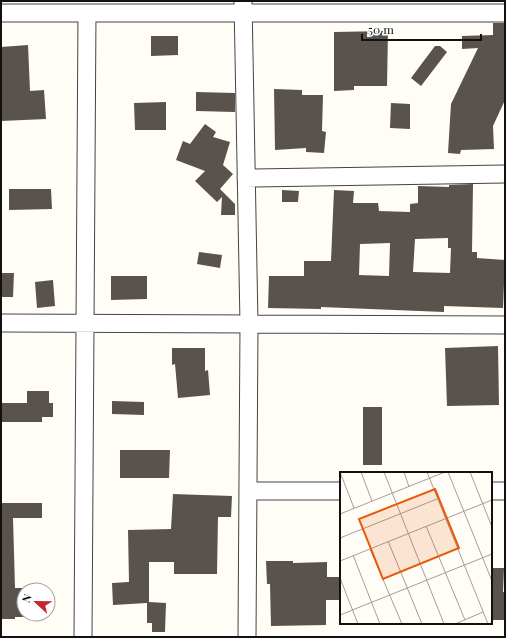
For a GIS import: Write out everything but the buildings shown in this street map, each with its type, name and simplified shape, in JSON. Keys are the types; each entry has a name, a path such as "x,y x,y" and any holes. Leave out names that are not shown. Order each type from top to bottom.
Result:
{"street":[{"path":"1,13 87,13 243,7 505,13"},
{"path":"243,7 249,324 247,637"},
{"path":"83,637 87,13"},
{"path":"246,178 505,174"},
{"path":"1,323 505,325"},
{"path":"248,491 340,491"},
{"path":"492,491 505,491"}]}
